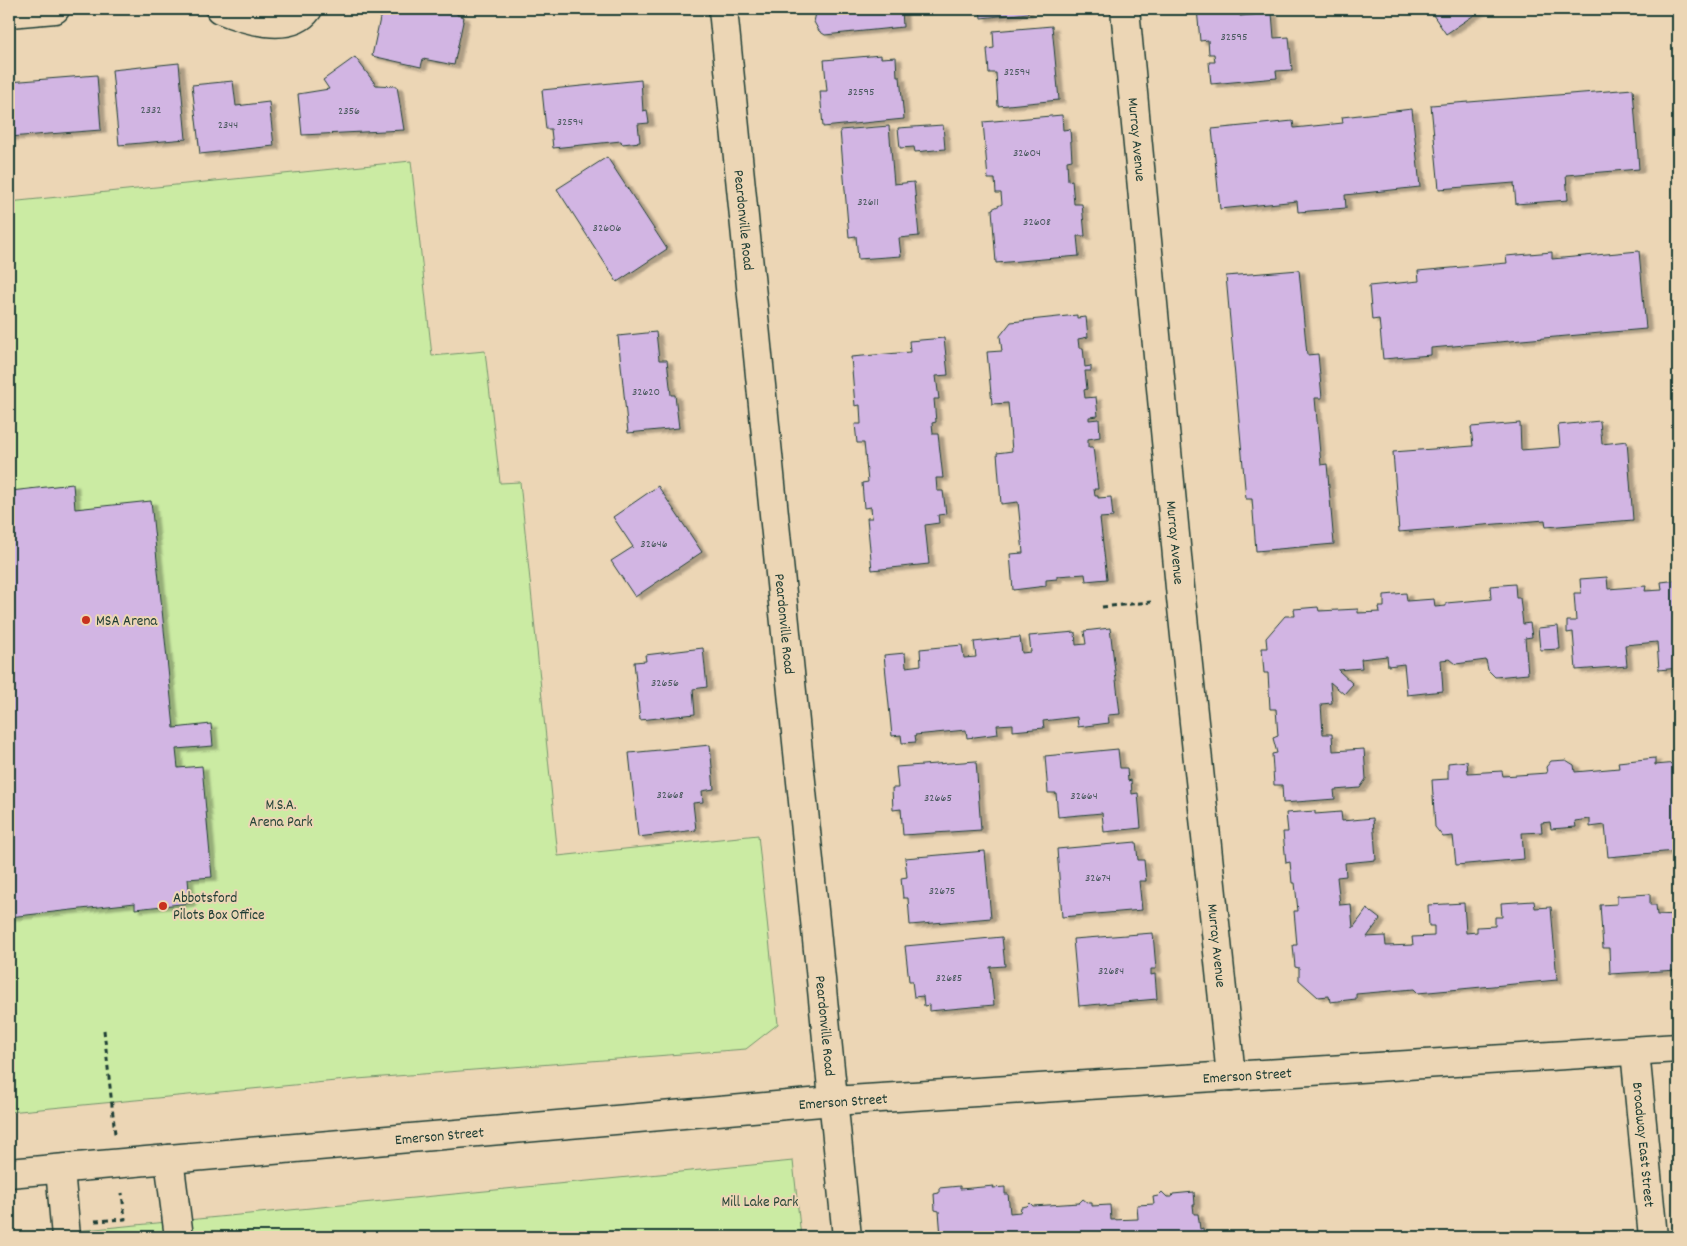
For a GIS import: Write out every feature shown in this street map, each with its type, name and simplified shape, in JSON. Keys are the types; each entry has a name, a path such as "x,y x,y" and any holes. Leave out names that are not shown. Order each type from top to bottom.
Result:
{"street":[{"path":"9,13 55,9"},
{"path":"220,9 238,16 275,24 303,17 308,9"},
{"name":"Peardonville Road","path":"723,9 847,1237"},
{"name":"Murray Avenue","path":"1125,9 1181,598 1231,1076"},
{"name":"Emerson Street","path":"9,1173 833,1101 1678,1048"},
{"name":"Broadway East Street","path":"1635,1051 1653,1237"},
{"path":"169,1159 179,1237"},
{"path":"60,1169 66,1237"}],"path":[{"path":"1102,607 1181,598"},
{"path":"104,1030 111,1090"}],"green space":[{"name":"M.S.A. Arena Park","path":"411,161 432,356 485,351 500,483 520,482 558,856 758,835 778,1024 746,1049 357,1079 9,1112 9,202"},
{"name":"Mill Lake Park","path":"793,1161 801,1237 13,1237"}],"building":[{"path":"382,9 409,13 410,9 458,9 457,15 464,17 454,65 423,59 421,67 372,56"},
{"path":"820,9 902,9 903,27 825,35 819,31 814,22 816,13"},
{"path":"980,9 1028,9 1028,13 981,18"},
{"path":"1197,9 1239,9 1240,16 1272,13 1274,38 1289,37 1292,70 1276,71 1277,78 1211,84 1209,62 1215,62 1214,54 1209,54 1208,40 1200,41"},
{"path":"1429,9 1483,9 1446,34"},
{"path":"1052,26 1059,100 998,106 996,73 989,73 987,49 994,48 993,31"},
{"path":"881,55 881,58 896,57 897,77 900,77 904,119 823,127 820,91 827,91 824,60"},
{"path":"355,57 376,85 397,86 404,130 302,135 298,94 329,89 323,80"},
{"path":"179,63 186,139 119,145 112,70"},
{"path":"97,75 101,130 9,137 9,82"},
{"path":"641,80 643,111 647,110 649,123 638,124 640,142 622,144 621,141 553,148 551,129 546,129 542,90"},
{"path":"233,81 236,106 269,102 274,146 200,154 192,85"},
{"path":"1633,89 1639,169 1566,175 1568,200 1516,204 1514,183 1439,189 1431,105"},
{"path":"1412,109 1420,187 1345,195 1346,208 1298,212 1297,201 1220,209 1212,129 1293,121 1294,128 1343,123 1342,117"},
{"path":"1062,115 1063,130 1070,129 1072,160 1067,161 1068,181 1072,180 1074,204 1082,204 1085,236 1077,236 1079,256 996,263 992,209 1002,204 1001,193 996,193 995,179 988,179 983,122"},
{"path":"943,125 945,149 915,152 914,147 900,148 898,128"},
{"path":"889,126 894,184 914,182 919,236 899,238 901,256 858,259 856,236 849,237 840,130"},
{"path":"607,157 667,249 617,282 557,189"},
{"path":"1639,251 1646,329 1431,348 1431,355 1383,359 1379,319 1372,320 1369,286 1419,281 1418,271 1507,263 1506,256 1552,252 1552,259"},
{"path":"1299,270 1307,355 1318,354 1322,398 1315,398 1321,465 1327,464 1334,544 1256,551 1252,499 1246,499 1226,276"},
{"path":"1077,315 1077,318 1086,317 1088,337 1078,339 1079,348 1083,348 1085,367 1091,366 1091,371 1085,371 1087,389 1084,390 1085,398 1096,397 1098,416 1089,417 1089,420 1099,419 1100,437 1088,439 1088,447 1093,447 1098,489 1094,489 1095,496 1098,496 1098,498 1111,497 1113,517 1100,518 1107,579 1086,581 1085,574 1057,576 1057,579 1046,580 1046,586 1013,590 1010,554 1023,553 1018,502 1001,504 997,453 1012,451 1008,403 992,404 987,352 1002,351 1000,336 1011,322"},
{"path":"656,332 659,360 667,360 671,395 675,395 679,428 628,433 618,336"},
{"path":"944,338 948,375 936,376 939,399 934,399 936,422 932,423 933,434 938,434 943,478 936,478 937,491 943,491 946,514 938,515 939,523 925,525 929,564 872,570 867,518 872,518 871,507 864,508 862,483 868,482 864,443 857,443 855,424 861,424 860,405 855,406 851,357 910,352 909,341"},
{"path":"1600,421 1602,444 1627,441 1633,520 1546,527 1545,520 1399,532 1393,452 1473,446 1471,427 1520,423 1521,450 1560,447 1558,425"},
{"name":"MSA Arena","path":"73,484 75,509 151,501 174,728 211,724 213,746 176,749 178,768 202,766 212,877 188,879 190,903 135,909 135,903 9,917 9,516 14,515 11,491"},
{"path":"658,486 702,552 635,597 611,561 633,547 613,517"},
{"path":"1607,577 1608,589 1646,586 1645,591 1662,590 1661,582 1678,580 1678,668 1659,670 1657,642 1625,645 1627,666 1576,670 1573,632 1567,633 1567,621 1576,621 1574,593 1581,593 1580,579"},
{"path":"1515,584 1516,598 1520,598 1523,624 1530,623 1532,637 1525,638 1528,674 1495,677 1488,670 1486,660 1456,664 1450,659 1441,660 1443,691 1407,695 1404,664 1388,666 1387,656 1361,659 1362,668 1338,670 1353,684 1344,694 1330,682 1332,703 1321,704 1323,734 1332,734 1333,751 1364,749 1366,779 1360,788 1334,790 1335,799 1283,803 1282,785 1274,785 1272,754 1277,753 1273,738 1278,736 1276,709 1270,709 1268,673 1264,673 1262,648 1267,648 1266,638 1285,616 1295,616 1294,609 1318,607 1319,611 1358,609 1358,613 1380,612 1379,607 1384,607 1384,595 1406,593 1407,601 1434,599 1435,607 1446,606 1446,603 1491,599 1490,586"},
{"path":"1558,626 1560,649 1540,650 1538,628"},
{"path":"1110,628 1120,714 1108,715 1109,723 1078,727 1077,717 1043,721 1044,728 1013,731 1013,724 997,725 998,734 967,738 966,730 915,735 916,742 902,743 901,735 892,736 884,655 905,653 906,667 921,665 920,649 962,645 964,658 976,657 974,642 1020,637 1022,653 1031,652 1029,636 1075,632 1076,645 1086,644 1084,631"},
{"path":"703,648 707,687 693,689 695,714 640,720 634,662 646,661 645,655"},
{"path":"710,745 714,789 702,791 703,802 693,803 696,830 638,837 629,753"},
{"path":"1118,749 1120,768 1127,768 1128,781 1131,780 1132,794 1138,793 1141,828 1104,832 1102,813 1058,817 1056,793 1048,793 1045,756"},
{"path":"1655,758 1655,765 1678,763 1678,820 1672,821 1675,851 1608,857 1605,825 1590,827 1590,819 1575,821 1576,827 1551,829 1550,822 1541,823 1542,832 1522,833 1524,859 1456,865 1453,836 1443,837 1435,827 1432,780 1448,779 1448,763 1467,761 1468,773 1502,771 1503,776 1547,773 1546,767 1551,761 1566,760 1574,765 1575,772 1619,768 1618,762"},
{"path":"976,761 981,830 903,835 901,809 893,810 892,788 898,788 896,767"},
{"path":"1315,811 1315,814 1341,812 1342,821 1373,818 1376,860 1345,863 1346,876 1337,877 1340,905 1351,904 1353,928 1367,909 1380,919 1367,937 1385,936 1386,946 1413,945 1412,937 1434,936 1434,926 1429,926 1428,905 1464,903 1466,933 1477,932 1477,927 1495,926 1495,917 1502,917 1501,903 1534,901 1535,908 1551,907 1557,980 1418,993 1414,989 1356,994 1356,999 1330,1002 1329,996 1318,997 1299,980 1299,968 1295,967 1293,945 1297,945 1294,911 1298,911 1295,883 1292,883 1290,862 1286,863 1283,832 1288,832 1286,813"},
{"path":"1136,842 1138,860 1144,860 1146,881 1139,881 1142,910 1062,917 1057,849"},
{"path":"985,851 991,918 910,925 908,898 903,898 901,878 907,877 905,858"},
{"path":"1650,894 1650,905 1656,905 1657,915 1676,914 1676,918 1678,918 1678,970 1610,974 1609,948 1603,948 1600,905 1617,904 1617,896"},
{"path":"1153,933 1156,969 1151,969 1151,975 1155,974 1157,999 1079,1006 1073,939"},
{"path":"1002,937 1005,966 990,967 994,1005 929,1011 929,1005 924,1006 923,996 914,997 912,981 909,981 905,946"},
{"path":"960,1186 960,1189 1005,1187 1005,1194 1008,1194 1010,1213 1020,1212 1021,1207 1027,1206 1030,1203 1033,1206 1079,1203 1083,1199 1088,1203 1092,1203 1092,1206 1110,1205 1111,1220 1138,1219 1137,1205 1154,1204 1153,1197 1158,1196 1162,1192 1167,1197 1172,1197 1173,1194 1194,1192 1194,1214 1198,1214 1200,1229 1203,1228 1204,1237 941,1237 939,1211 935,1210 934,1194 939,1193 939,1188"}],"place":[{"name":"MSA Arena","path":"86,620"},
{"name":"Abbotsford Pilots Box Office","path":"163,906"}]}
